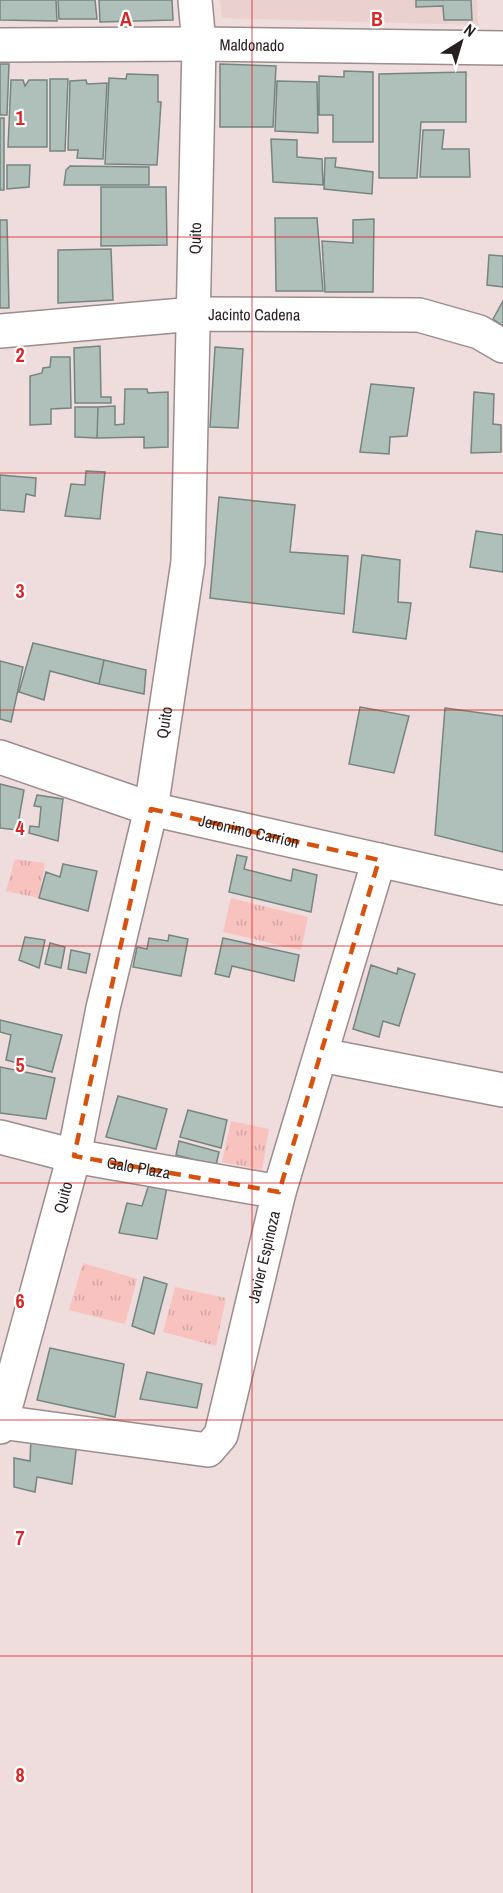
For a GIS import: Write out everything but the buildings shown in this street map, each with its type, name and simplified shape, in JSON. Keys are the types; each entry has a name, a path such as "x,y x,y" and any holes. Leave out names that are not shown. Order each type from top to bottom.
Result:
{"street":[{"name":"Quito","path":"1,1425 74,1156 104,1008 151,809 188,562 199,44 195,0"},
{"name":"Maldonado","path":"0,45 199,44 503,48"},
{"name":"Jacinto Cadena","path":"0,332 194,314 419,315 479,332 503,346"},
{"name":"Jeronimo Carrion","path":"0,757 151,809 503,888"},
{"name":"Javier Espinoza","path":"1,1425 208,1450 221,1436 279,1192 380,860"},
{"path":"321,1055 503,1090"},
{"name":"Galo Plaza","path":"0,1137 74,1156 279,1192"}],"highlighted area":[{"path":"151,809 379,860 279,1192 74,1156"}],"shaded area":[{"path":"220,0 477,0 478,25 222,18"}],"green space":[{"path":"15,859 45,863 39,898 6,891"},
{"path":"231,898 308,917 301,950 223,932"},
{"path":"231,1121 269,1129 262,1170 222,1162"},
{"path":"83,1263 137,1279 125,1324 69,1310"},
{"path":"175,1287 226,1298 216,1346 163,1332"}]}
